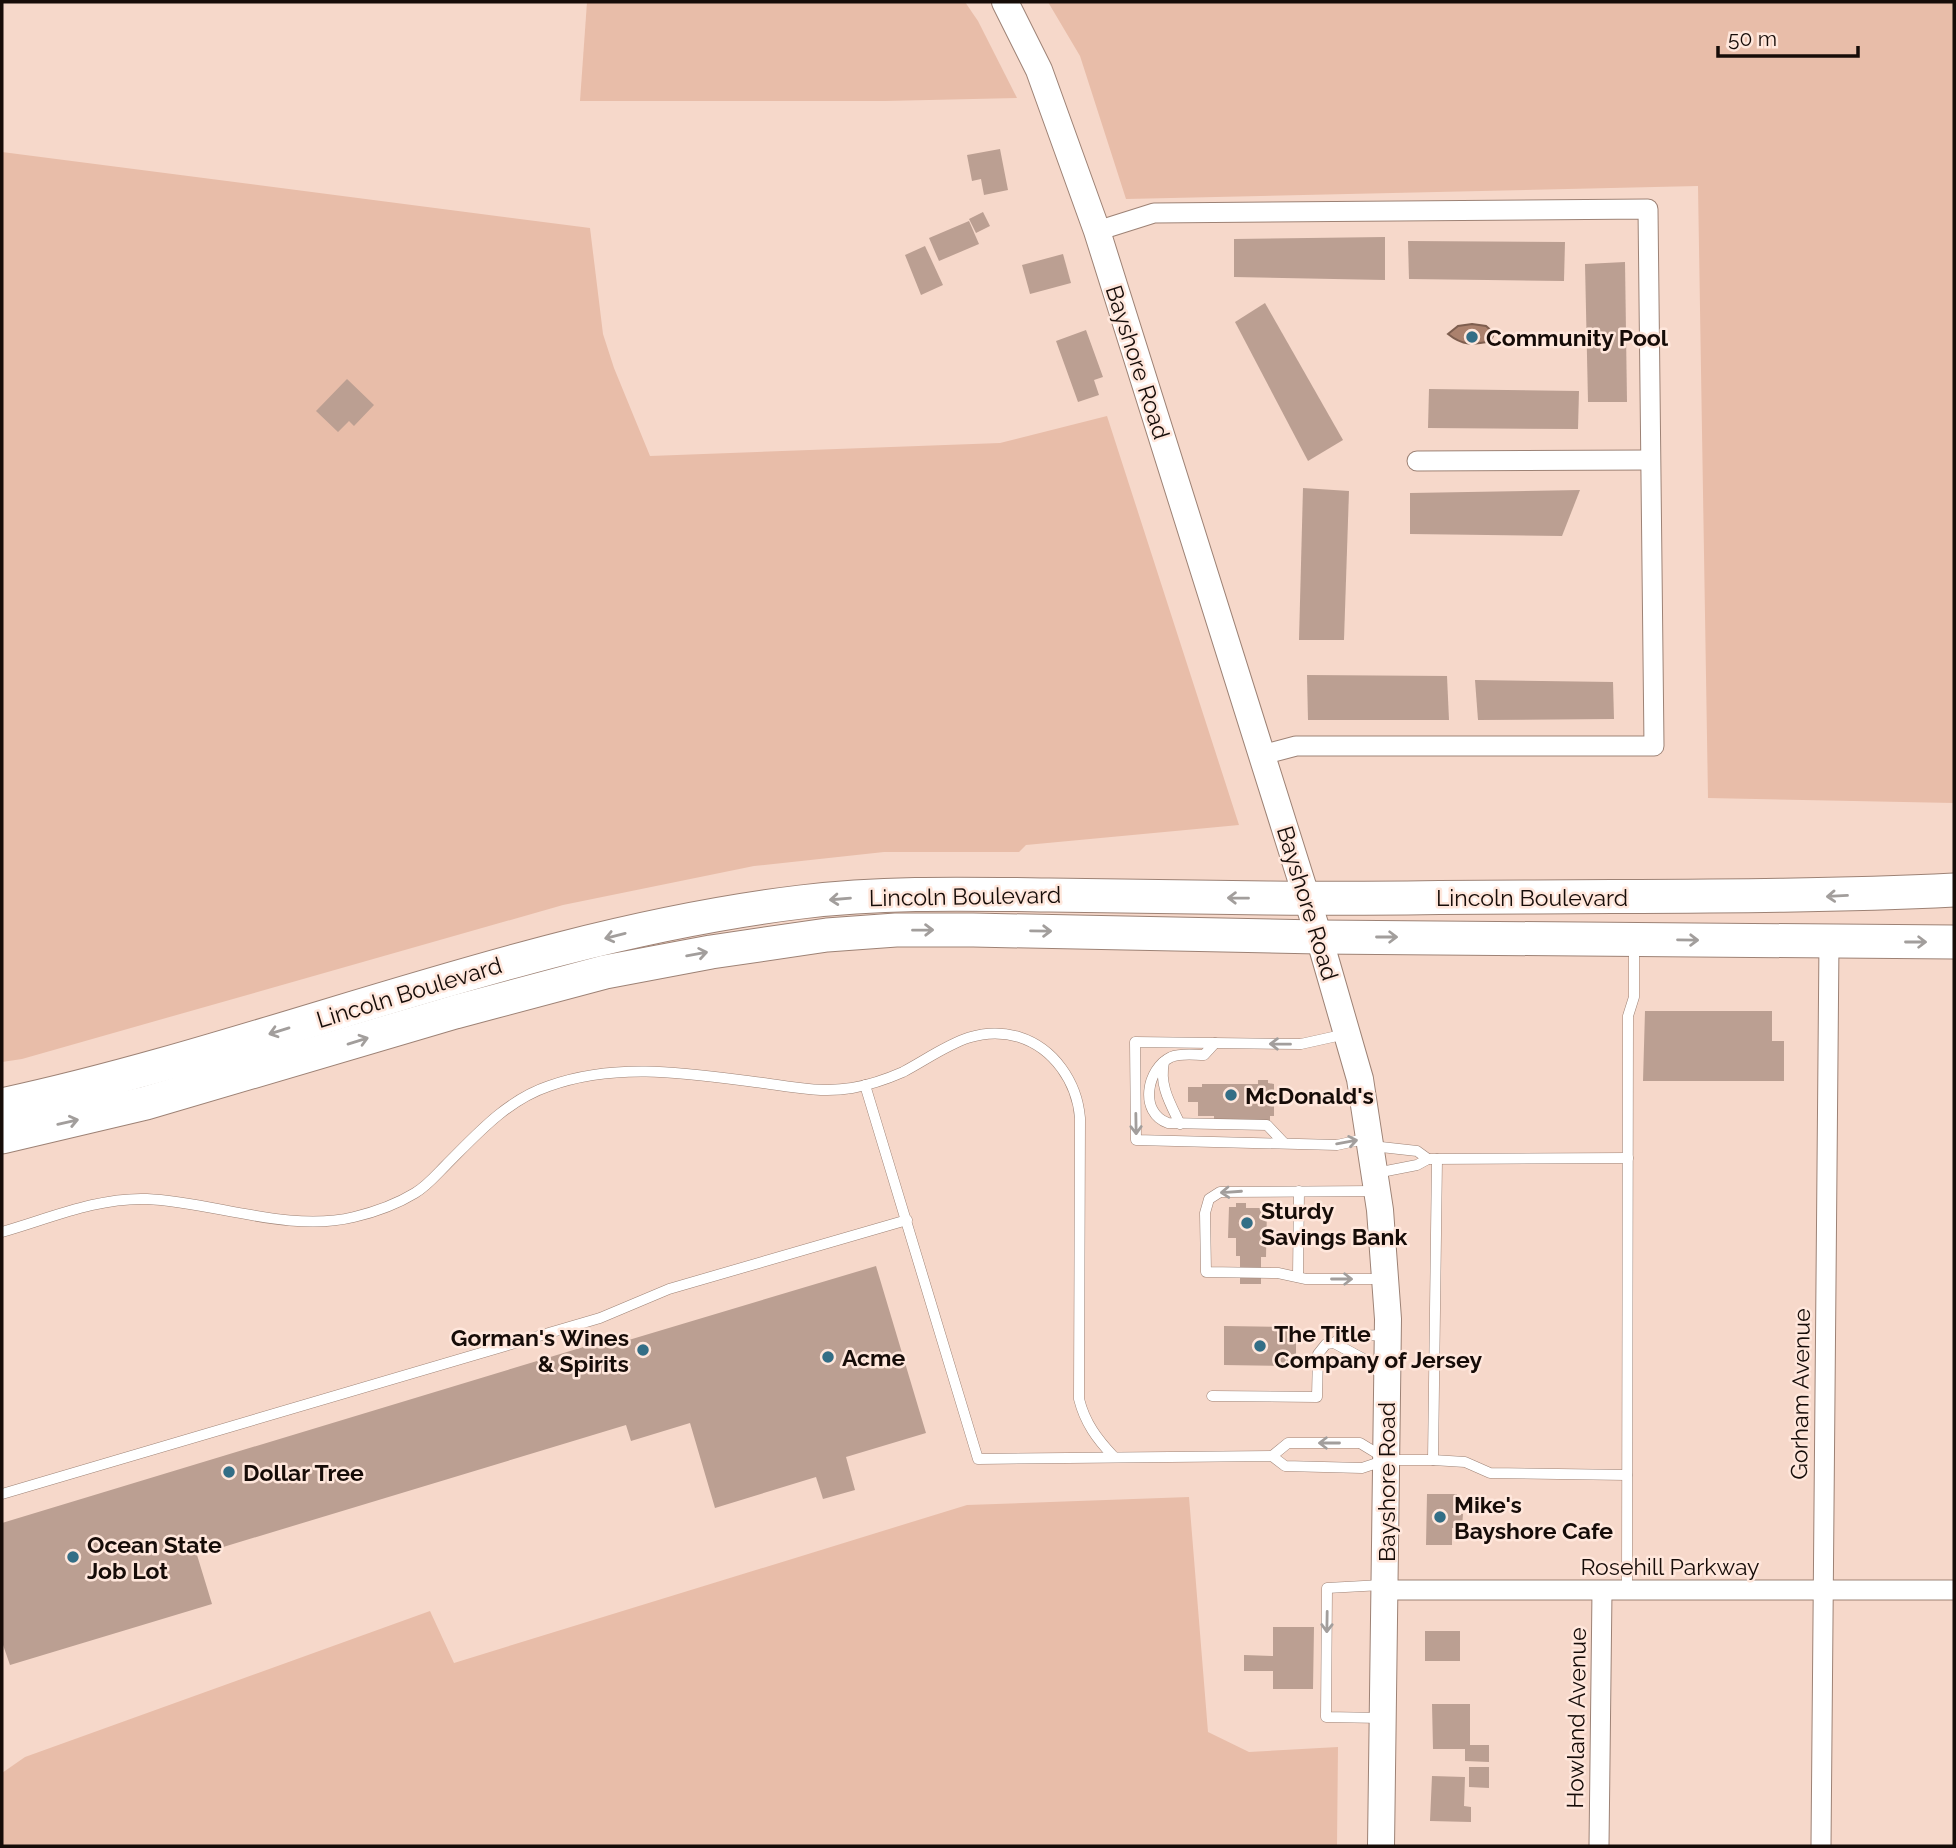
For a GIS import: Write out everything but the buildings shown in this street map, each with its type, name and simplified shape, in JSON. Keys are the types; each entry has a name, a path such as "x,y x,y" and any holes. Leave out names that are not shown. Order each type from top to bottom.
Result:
{"highway":[{"name":"Lincoln Boulevard","path":"2,1105 171,1064 503,964 640,929 753,908 883,895 944,893 1307,899 1827,896 1954,890"},
{"name":"Lincoln Boulevard","path":"2,1137 146,1103 564,982 658,961 827,936 922,930 1319,937 1954,942"}],"street":[{"name":"Bayshore Road","path":"1005,2 1039,70 1097,231 1319,937 1360,1079 1376,1182 1386,1279 1388,1335 1381,1846"},
{"path":"1097,231 1154,213 1648,209 1654,746 1296,746 1262,755"},
{"path":"1417,461 1650,460"},
{"name":"Gorham Avenue","path":"1821,1846 1829,942"},
{"name":"Rosehill Parkway","path":"1386,1588 1602,1591 1954,1590"},
{"name":"Howland Avenue","path":"1599,1846 1602,1591"}],"lane":[{"path":"1627,1591 1628,1016 1634,997 1634,939"},
{"path":"2,1232 93,1206 132,1199 303,1220 354,1217 415,1193 489,1123 518,1101 547,1086 586,1076 665,1071 810,1089 840,1089 865,1085 902,1072 958,1040 982,1034 1018,1037 1042,1049 1061,1066 1073,1088 1080,1118 1079,1399 1083,1415 1091,1429 1114,1457"},
{"path":"1347,1034 1301,1044 1135,1042 1136,1140 1337,1145 1370,1142 1417,1151 1432,1159"},
{"path":"1216,1043 1204,1055 1177,1056 1165,1061 1152,1077 1152,1112 1161,1121 1180,1124 1267,1125 1284,1143"},
{"path":"1165,1061 1162,1071 1164,1088 1180,1124"},
{"path":"865,1085 978,1459 1272,1456 1285,1466 1362,1468 1386,1460 1433,1460 1465,1462 1490,1473 1627,1475"},
{"path":"1386,1279 1306,1279 1278,1273 1206,1272 1205,1213 1209,1199 1220,1192 1299,1191 1376,1182 1432,1159 1628,1158"},
{"path":"1432,1159 1433,1460"},
{"path":"1298,1278 1299,1191"},
{"path":"2,1494 600,1318 660,1292 907,1220"},
{"path":"1212,1396 1317,1396 1318,1354 1325,1344 1334,1343 1343,1336 1388,1335"},
{"path":"1334,1343 1362,1358 1387,1380"},
{"path":"1272,1456 1288,1443 1360,1443 1386,1460"},
{"path":"1382,1718 1326,1717 1327,1588 1386,1588"}],"shaded area":[{"path":"587,2 965,2 978,21 1017,98 580,101"},
{"path":"1048,2 1954,2 1954,803 1708,798 1698,186 1126,199 1080,56"},
{"path":"2,152 590,228 603,334 650,456 1000,443 1107,416 1239,825 1026,845 1019,852 884,852 754,866 563,905 22,1059 2,1062"},
{"name":"Community Pool","path":"1458,326 1486,326 1494,333 1491,341 1468,344 1448,334"},
{"path":"1189,1497 1208,1732 1249,1752 1338,1747 1337,1846 2,1846 2,1773 25,1757 430,1611 454,1663 967,1505"}],"place":[{"name":"Community Pool","path":"1472,337"},
{"name":"McDonald's","path":"1231,1095"},
{"name":"Sturdy Savings Bank","path":"1247,1223"},
{"name":"The Title Company of Jersey","path":"1260,1346"},
{"name":"Gorman's Wines & Spirits","path":"643,1350"},
{"name":"Acme","path":"828,1357"},
{"name":"Dollar Tree","path":"229,1472"},
{"name":"Mike's Bayshore Cafe","path":"1440,1517"},
{"name":"Ocean State Job Lot","path":"73,1557"}]}
